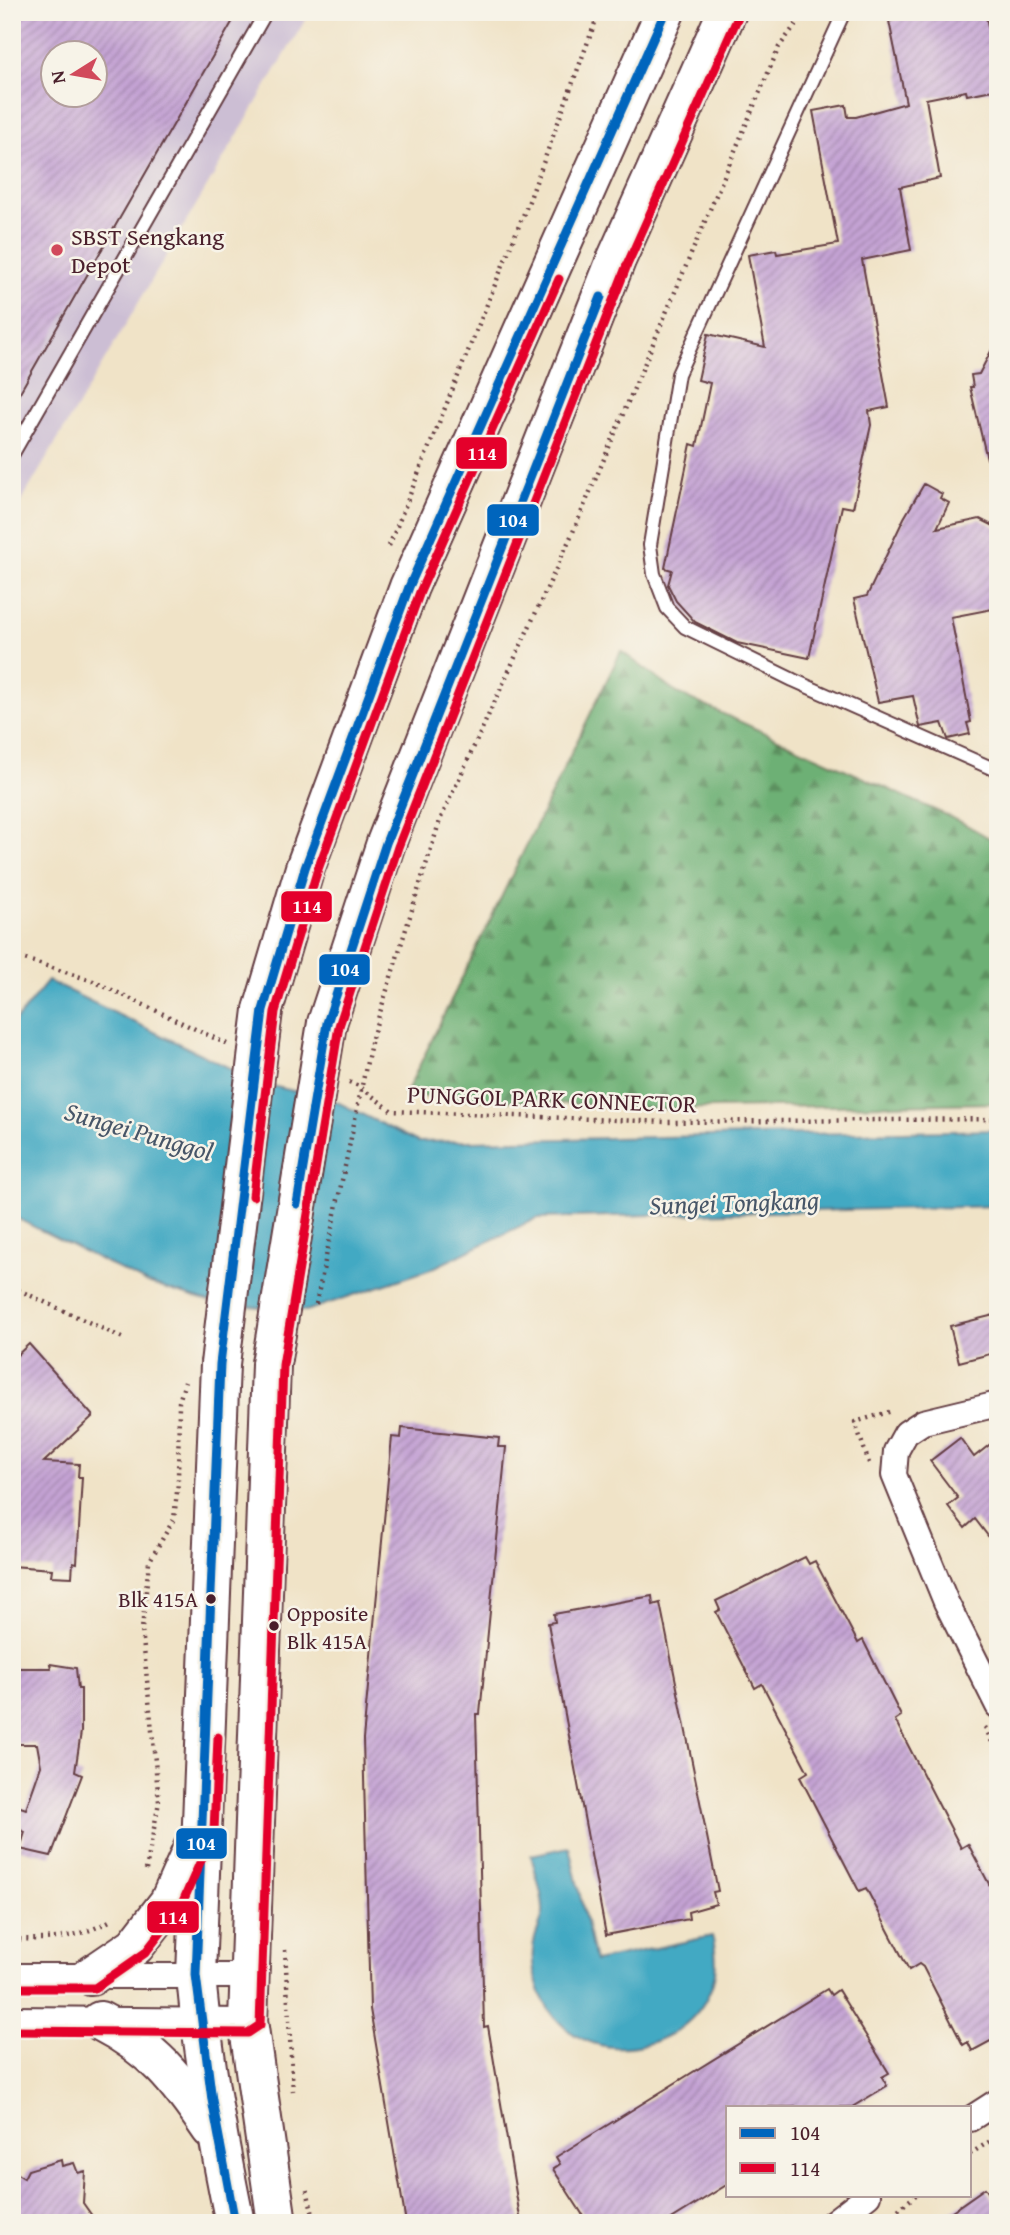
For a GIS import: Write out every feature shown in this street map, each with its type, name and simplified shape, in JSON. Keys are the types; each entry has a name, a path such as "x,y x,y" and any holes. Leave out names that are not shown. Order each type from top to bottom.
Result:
{"main road":[{"path":"235,2223 218,2139 200,2022 196,1975 220,1364 263,1010 305,868 409,587 665,12"},
{"path":"276,2223 248,2021 271,1364 327,1023 386,843 610,273 727,12"},
{"path":"91,1976 135,1946 169,1902 202,1827"},
{"path":"100,2021 134,2038 182,2085 218,2139"}],"street":[{"path":"998,1404 923,1422 906,1433 896,1451 894,1475 946,1602 998,1706"},
{"path":"12,1976 248,1976"},
{"path":"12,2020 248,2021"},
{"path":"972,2118 998,2101"},
{"path":"832,2223 867,2196"}],"lane":[{"path":"12,455 266,12"},
{"path":"844,12 678,374 650,545 654,573 667,608 685,627 818,692 998,771"}],"path":[{"path":"316,1305 372,1038 440,820 578,520 779,47 805,12"},
{"path":"12,955 93,981 154,1007 212,1040 239,1048"},
{"name":"PUNGGOL PARK CONNECTOR","path":"337,1078 359,1086 392,1111 666,1122 998,1119"},
{"path":"12,1287 123,1338"},
{"path":"143,1881 159,1802 142,1629 149,1562 174,1519 178,1483 179,1402 186,1380"},
{"path":"12,1939 56,1940 89,1933 114,1919"},
{"path":"972,2153 998,2136"},
{"path":"882,2223 915,2196"}],"shaded area":[{"name":"SBST Sengkang Depot","path":"12,12 310,12 12,517"}],"green space":[{"path":"621,651 677,693 961,822 998,843 998,1103 663,1109 405,1095"}],"water":[{"path":"48,981 263,1084 333,1100 418,1142 998,1130 998,1206 537,1218 431,1269 306,1311 213,1303 147,1283 12,1216 12,1025"},
{"path":"569,1847 595,1961 712,1936 715,1972 705,2002 684,2025 657,2040 626,2047 595,2043 566,2028 544,2001 534,1970 533,1954 543,1906 531,1855"}],"building":[{"name":"SBST Sengkang Depot","path":"12,12 238,12 12,406"},
{"path":"929,12 985,12 998,73 998,89 967,95 966,91 926,99 940,178 900,187 911,250 862,260 889,407 869,411 871,425 853,508 842,506 809,658 737,643 695,622 676,601 668,585 672,570 665,568 691,444 697,446 710,383 698,380 708,334 765,347 748,255 776,250 777,254 838,244 813,111 846,105 848,117 856,117 906,103 889,21"},
{"path":"998,338 998,458 987,459 970,387 973,387 971,375 979,374"},
{"path":"924,484 942,494 940,498 949,503 937,528 980,519 998,528 998,608 951,617 971,722 967,723 970,734 948,739 942,723 920,727 913,696 878,702 854,599 867,596 904,518"},
{"path":"998,1314 998,1352 959,1362 950,1326"},
{"path":"29,1344 93,1416 44,1462 79,1464 78,1477 82,1477 77,1563 73,1562 72,1577 51,1576 52,1569 12,1566 12,1360"},
{"path":"402,1428 499,1438 498,1447 506,1447 480,1714 476,1714 484,2027 488,2026 521,2223 406,2223 370,2009 363,1739 392,1437 401,1438"},
{"path":"960,1438 974,1457 998,1438 998,1549 975,1519 965,1528 948,1506 958,1498 930,1461"},
{"path":"805,1557 809,1564 815,1561 858,1643 863,1640 901,1716 895,1720 961,1848 968,1844 998,1901 998,2037 972,2051 968,2042 963,2045 923,1967 919,1964 909,1970 866,1888 859,1891 800,1777 808,1772 762,1684 755,1688 716,1612 720,1610 716,1601"},
{"path":"652,1596 653,1605 660,1603 718,1891 713,1892 716,1904 688,1912 689,1919 606,1935 548,1623 555,1622 554,1614"},
{"path":"50,1664 76,1668 78,1689 81,1689 81,1732 75,1772 82,1775 51,1856 20,1849 25,1832 12,1826 12,1804 26,1809 41,1766 37,1744 12,1744 12,1668 51,1668"},
{"path":"827,1989 831,1995 838,1990 889,2073 882,2077 887,2086 854,2106 726,2106 726,2185 665,2223 588,2223 553,2169 560,2164 556,2157"},
{"path":"61,2160 62,2166 74,2163 78,2173 85,2171 83,2203 97,2223 12,2223 12,2171 24,2178 28,2170"},
{"path":"985,2188 998,2207 998,2223 935,2223"}],"transit line":[{"name":"104","path":"235,2223 212,2100 196,1975 220,1364 263,1010 305,868 409,587 665,12"},
{"name":"114","path":"12,2031 248,2033 260,2025 283,1365 339,1026 398,847 627,265 738,17"},
{"name":"114","path":"253,1196 275,1012 317,872 420,592 559,279"},
{"name":"104","path":"297,1204 327,1023 386,843 601,297"},
{"name":"114","path":"12,1988 95,1988 145,1953 180,1908 214,1831 218,1737"}],"place":[{"name":"SBST Sengkang Depot","path":"57,250"},
{"name":"Blk 415A","path":"211,1599"},
{"name":"Opposite Blk 415A","path":"274,1626"}],"water label":[{"name":"Sungei Punggol","path":"139,1131"},
{"name":"Sungei Tongkang","path":"734,1202"}]}
